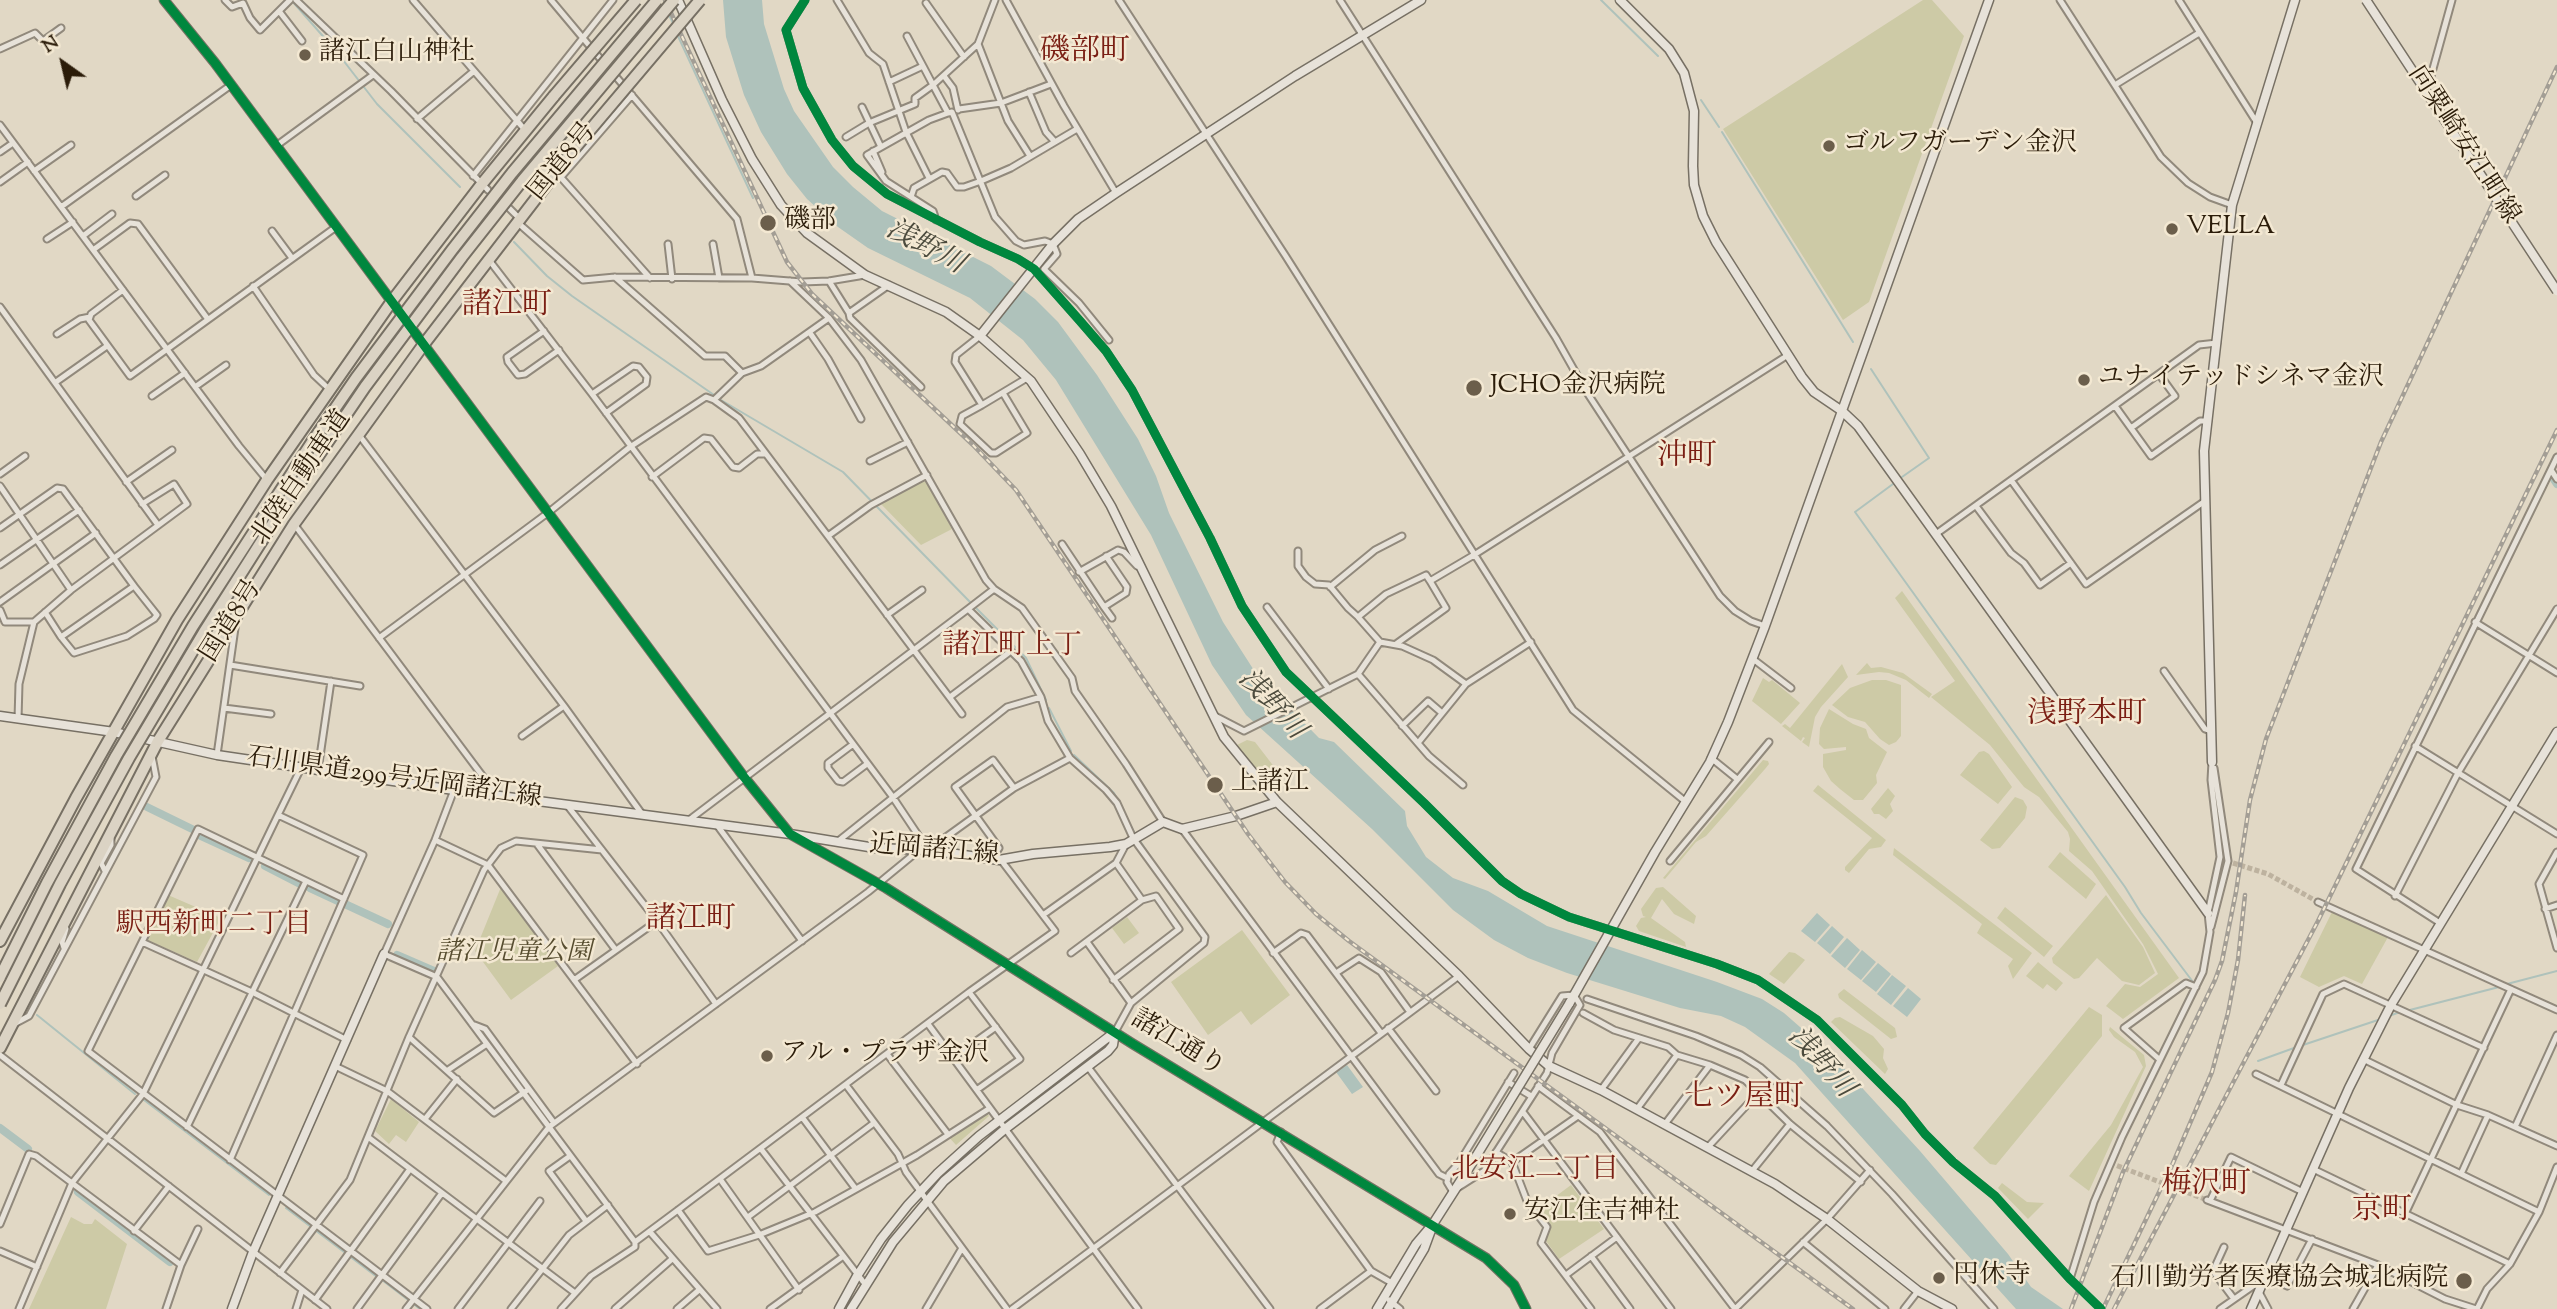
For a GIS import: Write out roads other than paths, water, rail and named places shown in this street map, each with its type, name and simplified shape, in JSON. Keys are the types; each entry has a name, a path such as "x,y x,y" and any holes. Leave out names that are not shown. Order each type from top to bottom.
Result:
{"highway":[{"name":"国道8号","path":"0,941 177,620 329,388 521,126 554,96 636,0"},
{"name":"北陸自動車道","path":"0,976 75,830 143,710 232,564 312,442 356,378 520,163 657,0"},
{"name":"北陸自動車道","path":"0,1004 60,884 129,758 288,499 365,387 453,268 522,181 676,0"},
{"name":"国道8号","path":"0,1048 151,753 294,524 358,433 518,220 559,174 574,149 700,0"}],"street":[{"path":"164,0 231,85 744,777 790,834"},
{"path":"225,0 232,7 245,2 250,18 260,30 289,1"},
{"path":"296,0 481,183"},
{"path":"414,0 521,126 613,0"},
{"path":"551,0 737,219 752,278"},
{"path":"676,0 752,159 781,205 807,233 865,275 946,312 980,336 1027,378 1087,464 1143,569 1224,737 1277,802 1459,975 1529,1049 1549,1066 1601,1090 1752,1171 1827,1219 1918,1291 1952,1309"},
{"path":"805,0 786,30 803,88 832,140 853,166 904,204 1034,269 1106,351 1132,390 1210,538 1242,606 1286,672 1502,881 1550,909 1610,932 1717,964 1758,980 1817,1020 1902,1105 1952,1162 1995,1196 2070,1279 2094,1202 2122,1137 2203,972 2210,932 2230,862 2212,762"},
{"path":"837,0 869,53 883,64 906,132 929,178"},
{"path":"846,137 869,123 915,104 915,98 944,76 978,44 995,0"},
{"path":"1006,0 1051,83 1116,192"},
{"path":"1119,0 1573,710 1686,802"},
{"path":"1340,0 1720,596 1735,611 1765,626"},
{"path":"982,405 955,362 956,355 980,336 1053,244 1078,219 1205,134 1421,0"},
{"path":"1620,0 1669,49 1684,73 1695,111 1693,176 1703,216 1716,242 1788,355 1814,391 1858,426 2208,913"},
{"path":"1388,1303 1392,1283 1416,1244 1455,1191 1573,997 1711,758 1753,659 1989,0"},
{"path":"2060,0 2149,141 2172,169 2210,197 2232,205"},
{"path":"2179,0 2257,123"},
{"path":"2210,932 2208,913 2220,857 2211,780 2204,451 2232,205 2295,0"},
{"name":"向粟崎安江町線","path":"2366,0 2557,292"},
{"path":"2431,76 2452,0"},
{"path":"926,3 964,57"},
{"path":"279,11 302,41"},
{"path":"1,47 35,33 43,41 61,28"},
{"path":"2115,85 2199,33"},
{"path":"323,40 330,34"},
{"path":"907,36 950,113 995,217 1016,241 1024,245 1045,241 1053,244 1057,254 1044,269 1079,303 1109,340"},
{"path":"978,44 1008,121 1030,156"},
{"path":"889,82 923,66"},
{"path":"417,119 474,71"},
{"path":"276,146 373,75"},
{"path":"944,76 953,88 959,109"},
{"path":"936,220 933,211 886,181 867,155 906,132 959,109 1001,103 1051,83"},
{"path":"61,207 231,85"},
{"path":"1029,92 1046,132 1055,142"},
{"path":"632,95 559,174 650,278"},
{"path":"862,107 881,147"},
{"path":"0,125 267,480"},
{"path":"911,197 914,188 942,172 947,173 957,187 981,181 1077,128"},
{"path":"0,152 13,143"},
{"path":"34,171 71,145"},
{"path":"0,182 28,162"},
{"path":"136,197 166,175"},
{"path":"509,208 518,220 583,280 615,277 830,281 865,275"},
{"path":"83,236 113,214"},
{"path":"47,239 73,222"},
{"path":"93,250 130,223 138,224 208,318"},
{"path":"123,290 91,314 89,320 127,379 336,227"},
{"path":"272,232 292,258"},
{"path":"668,244 672,279"},
{"path":"713,244 719,278"},
{"path":"489,260 607,413 652,477 892,796 928,850 1014,788 1070,758"},
{"path":"615,277 705,356 725,356 742,373"},
{"path":"790,281 829,318 861,360 986,580 994,589 1022,608 1072,678 1075,691 1163,822 1182,829 1236,816 1277,802"},
{"path":"830,281 850,318 921,387"},
{"path":"849,313 889,285"},
{"path":"253,286 314,375 329,388"},
{"path":"0,307 158,525"},
{"path":"57,334 80,319 90,317"},
{"path":"714,400 742,373 761,366 829,318"},
{"path":"544,331 507,357 518,375 525,374 559,350"},
{"path":"810,333 828,359 861,419"},
{"path":"1936,534 2199,345 2217,343"},
{"path":"55,382 105,347"},
{"path":"1430,581 1788,355"},
{"path":"195,387 226,365"},
{"path":"592,394 633,366 639,367 647,377 646,384 607,413"},
{"path":"152,396 185,373"},
{"path":"2131,428 2175,396 2159,373"},
{"path":"1003,393 1027,433 996,453 991,453 960,424 962,416 1027,378"},
{"path":"379,638 630,447 706,397 739,418 962,714"},
{"path":"2115,406 2151,456 2200,421 2208,421"},
{"path":"358,433 642,814"},
{"path":"652,477 704,438 711,439 733,467 739,468 757,454 765,454"},
{"path":"870,461 908,442"},
{"path":"126,482 172,450"},
{"path":"0,474 25,456"},
{"path":"2440,923 2356,869 2557,457"},
{"path":"2551,470 2557,479"},
{"path":"828,536 874,503 927,475"},
{"path":"2011,480 2087,584 2205,500"},
{"path":"18,719 19,684 34,622 71,590 187,504 174,484 142,504"},
{"path":"0,486 71,590"},
{"path":"0,528 57,488 63,489 157,615 154,620 127,636 74,653 45,612"},
{"path":"1976,506 2011,553 2024,563 2040,585 2071,563"},
{"path":"0,565 79,510"},
{"path":"294,524 496,794"},
{"path":"0,602 96,533"},
{"path":"1330,587 1368,556 1402,536"},
{"path":"1062,544 1112,618"},
{"path":"1079,572 1118,550 1143,569"},
{"path":"1298,551 1298,566 1306,577 1315,584 1330,587 1380,642 1396,644 1433,660 1466,684"},
{"path":"1104,607 1126,593 1127,587 1106,556"},
{"path":"1358,617 1386,594 1426,575 1446,608 1396,644"},
{"path":"61,637 134,586"},
{"path":"688,820 994,589"},
{"path":"887,615 922,590"},
{"path":"1267,607 1329,689"},
{"path":"851,1309 892,1242 926,1200 962,1164 1004,1129 1108,1051 1131,1003 1204,943 1205,937 1129,841 1117,803 1070,758 1048,722 1041,697 1021,661 968,609"},
{"path":"2395,896 2458,773 2557,609"},
{"path":"0,610 5,622 34,622"},
{"path":"217,755 236,618"},
{"path":"2475,622 2557,673"},
{"path":"1211,714 1244,732 1358,674 1380,642"},
{"path":"1418,743 1466,684 1531,642"},
{"path":"950,697 1012,651"},
{"path":"1753,659 1791,688"},
{"path":"230,665 360,685"},
{"path":"2164,671 2205,729 2211,731"},
{"path":"1358,674 1418,743 1463,785"},
{"path":"318,770 331,681"},
{"path":"836,842 1007,708 1041,697"},
{"path":"1402,726 1428,701 1442,713"},
{"path":"522,736 564,706"},
{"path":"224,708 271,714"},
{"name":"石川県道299号近岡諸江線","path":"0,716 114,732 217,755 301,768 790,834"},
{"path":"2251,1309 2337,1113 2391,1005 2557,732"},
{"path":"1670,861 1769,742"},
{"path":"852,745 828,763 828,768 838,781 843,782 867,764"},
{"path":"2415,746 2557,834"},
{"path":"10,1025 29,1016 156,777 151,753"},
{"path":"1711,758 1737,779"},
{"path":"635,1242 969,992 1055,931 997,860 999,848 955,787 993,760 1014,788"},
{"path":"19,1309 72,1183 142,1094 301,768"},
{"path":"232,1309 253,1252 435,840 454,790"},
{"path":"566,805 657,921 716,1004"},
{"path":"230,1160 363,855 278,815"},
{"name":"近岡諸江線","path":"790,834 875,848 928,850 997,860 1129,841 1163,822"},
{"path":"717,825 802,940"},
{"path":"344,900 198,829 89,1051 278,1196 410,1303 427,1309"},
{"path":"1182,829 1439,1174 1447,1178 1455,1191"},
{"path":"105,870 101,863 111,845 110,832"},
{"name":"諸江通り","path":"790,834 878,884 1486,1258 1514,1284 1526,1309"},
{"path":"435,840 488,865 637,1064"},
{"path":"280,1273 351,1180 409,1037 484,870 502,848 516,841 602,850"},
{"path":"1043,915 1116,863 1129,841"},
{"path":"537,844 615,950"},
{"path":"410,1303 551,1125 878,884 913,855 915,849"},
{"path":"2557,852 2539,884 2557,948"},
{"path":"1116,863 1142,900"},
{"path":"187,1127 306,881"},
{"path":"1071,953 1142,900 1156,896 1180,929 1113,980"},
{"path":"2318,902 2557,1010"},
{"path":"2545,909 2557,905"},
{"path":"64,948 62,942 72,906"},
{"path":"574,980 657,921"},
{"path":"1273,953 1301,933 1307,934 1381,1033"},
{"path":"142,942 252,992 347,1040"},
{"path":"1087,942 1131,1003"},
{"path":"384,954 437,977 507,1073 526,1091"},
{"path":"1336,973 1360,958 1381,972 1410,1012"},
{"path":"846,1085 902,1162 920,1192 1010,1309 1459,975"},
{"path":"2159,1059 2124,1028 2186,983 2196,987"},
{"path":"2281,1085 2323,994 2344,985 2484,1048"},
{"path":"2405,1214 2511,989"},
{"path":"969,992 1020,1059 978,1089"},
{"path":"1455,1191 1484,1171 1523,1112 1549,1066 1552,1053 1580,1005 1573,997 1562,996 1529,1049"},
{"path":"1587,999 1696,1036 1741,1055 1760,1067 1827,1126 1870,1170 1994,1309"},
{"path":"1583,1013 1614,1030 1668,1047 1677,1055 1745,1080 1790,1125 1861,1182"},
{"path":"472,1024 485,1029 570,1156 635,1242 635,1247 591,1276 561,1309"},
{"path":"928,1024 1138,1309"},
{"path":"954,1057 996,1027"},
{"path":"1388,1028 1436,1091"},
{"path":"839,1309 857,1276 896,1220 920,1192 960,1152 999,1120 1115,1032"},
{"path":"2515,1127 2557,1035"},
{"path":"409,1037 494,1113 526,1091"},
{"path":"1601,1090 1639,1038"},
{"path":"448,1070 487,1044"},
{"path":"887,1054 947,1133"},
{"path":"0,1055 327,1309"},
{"path":"1637,1109 1677,1055"},
{"path":"2363,1059 2457,1105 2488,1115 2557,1146"},
{"path":"1665,1124 1710,1065"},
{"path":"335,1066 387,1091 506,1181"},
{"path":"1088,1067 1270,1309"},
{"path":"507,1073 513,1068"},
{"path":"1447,1178 1514,1073"},
{"path":"2256,1074 2539,1212"},
{"path":"425,1119 457,1079"},
{"path":"1508,1082 1531,1096"},
{"path":"1538,1086 1600,1132 1735,1309 1827,1219 1870,1170"},
{"path":"1708,1147 1758,1093"},
{"path":"678,1210 708,1251 759,1235 810,1214 990,1108"},
{"path":"1523,1112 1669,1306 1659,1309"},
{"path":"2461,1174 2488,1115"},
{"path":"1511,1161 1578,1116"},
{"path":"802,1117 855,1188"},
{"path":"747,1217 874,1123"},
{"path":"1752,1171 1790,1125"},
{"path":"1281,1132 1276,1142 1371,1270 1392,1283"},
{"path":"368,1137 575,1293"},
{"path":"761,1149 865,1284"},
{"path":"1496,1152 1511,1161 1527,1201 1547,1227 1541,1243 1591,1309"},
{"path":"0,1224 29,1154 36,1156 181,1265"},
{"path":"570,1156 549,1171 586,1221"},
{"path":"2303,1192 2231,1157 2208,1201 2378,1265 2445,1299 2476,1309 2487,1289 2511,1264 2539,1212 2557,1167"},
{"path":"315,1300 410,1169"},
{"path":"2313,1169 2511,1264"},
{"path":"720,1179 799,1290"},
{"path":"134,1231 169,1186"},
{"path":"357,1309 442,1192"},
{"path":"458,1309 540,1201"},
{"path":"510,1309 569,1235 608,1205"},
{"path":"1377,1309 1388,1303 1424,1249 1433,1224"},
{"path":"166,1309 181,1265 198,1228"},
{"path":"650,1232 717,1309"},
{"path":"1566,1275 1617,1237"},
{"path":"2220,1309 2253,1286 2264,1282 2273,1279 2287,1286 2312,1239"},
{"path":"1803,1242 1885,1309"},
{"path":"2224,1247 2213,1271 2234,1298"},
{"path":"926,1309 962,1248"},
{"path":"0,1251 37,1267"},
{"path":"1591,1256 1630,1309"},
{"path":"770,1309 842,1257"},
{"path":"615,1309 672,1259"},
{"path":"2354,1309 2378,1265"},
{"path":"1320,1309 1371,1270"},
{"path":"296,1309 302,1290"},
{"path":"677,1309 699,1290"},
{"path":"1904,1309 1918,1291"},
{"path":"2259,1292 2267,1309"},
{"path":"1388,1303 1401,1309"}],"water":[{"name":"浅野川","path":"723,0 762,0 764,24 784,89 794,111 833,167 853,187 882,211 991,266 1035,299 1058,322 1097,375 1138,439 1156,476 1169,513 1223,622 1257,675 1319,738 1334,742 1405,811 1407,826 1426,857 1453,878 1488,891 1547,926 1717,982 1762,999 1784,1013 1832,1055 1920,1151 2008,1254 2031,1287 2063,1309 2016,1309 1795,1063 1745,1027 1721,1016 1680,1008 1567,973 1528,958 1494,940 1453,910 1372,829 1246,715 1212,665 1151,535 1056,380 1023,340 970,298 868,248 838,227 807,199 787,174 761,132 744,95 726,37"},
{"path":"1817,913 1830,925 1815,942 1801,931"},
{"path":"1832,926 1844,937 1830,954 1817,943"},
{"path":"1847,938 1860,950 1845,968 1831,956"},
{"path":"1862,950 1876,962 1861,980 1847,969"},
{"path":"1878,963 1891,974 1876,992 1862,981"},
{"path":"1892,975 1906,986 1891,1005 1877,994"},
{"path":"1908,988 1921,999 1907,1017 1893,1006"},
{"path":"1347,1065 1363,1087 1352,1094 1336,1072"}],"waterway":[{"path":"1601,0 1658,56"},
{"path":"292,1 336,51 377,104 460,187"},
{"path":"669,15 674,25"},
{"path":"677,34 753,198"},
{"path":"1701,100 1719,127"},
{"path":"1722,132 1853,342"},
{"path":"514,242 547,276 572,296 714,395"},
{"path":"1871,369 1929,458 1902,477"},
{"path":"721,400 843,472 971,603"},
{"path":"2553,478 2557,484"},
{"path":"1893,484 1855,512 2193,982"},
{"path":"975,607 1026,658 1046,700"},
{"path":"1049,708 1071,751"},
{"path":"1074,755 1114,793 1135,834"},
{"path":"147,807 192,829"},
{"path":"199,835 249,858"},
{"path":"1140,841 1167,881"},
{"path":"265,866 300,884"},
{"path":"310,888 338,901"},
{"path":"347,905 388,924"},
{"path":"397,955 434,971"},
{"path":"2507,984 2557,971"},
{"path":"2406,1011 2499,987"},
{"path":"2389,1016 2400,1012"},
{"path":"37,1015 135,1094"},
{"path":"2303,1045 2381,1019"},
{"path":"492,1045 506,1065"},
{"path":"2258,1061 2294,1048"},
{"path":"530,1097 546,1118"},
{"path":"144,1100 269,1195"},
{"path":"0,1128 28,1149"},
{"path":"78,1192 170,1262"},
{"path":"286,1208 377,1277"},
{"path":"382,1280 420,1309"}],"tunnel":[{"path":"2233,863 2268,874 2318,902"},
{"path":"2110,1163 2207,1200"},
{"path":"2070,1279 2101,1309"}],"railway":[{"path":"665,0 787,262 812,294 973,445 1016,490 1248,834 1285,882 1316,914 1349,941 1853,1309"},
{"path":"2071,1309 2123,1172 2222,961 2250,800 2266,739 2381,442 2557,67"},
{"path":"2114,1309 2318,921 2557,430"},
{"path":"2103,1309 2173,1163 2212,1072 2228,1013 2238,960 2245,895"}],"place":[{"name":"諸江白山神社","path":"305,55"},
{"name":"ゴルフガーデン金沢","path":"1829,146"},
{"name":"磯部","path":"768,223"},
{"name":"VELLA","path":"2172,229"},
{"name":"ユナイテッドシネマ金沢","path":"2084,380"},
{"name":"JCHO金沢病院","path":"1474,388"},
{"name":"上諸江","path":"1215,785"},
{"name":"アル・プラザ金沢","path":"767,1056"},
{"name":"安江住吉神社","path":"1510,1214"},
{"name":"円休寺","path":"1939,1278"},
{"name":"石川勤労者医療協会城北病院","path":"2464,1281"}],"district":[{"name":"磯部町","path":"1085,54"},
{"name":"諸江町","path":"507,308"},
{"name":"沖町","path":"1687,459"},
{"name":"諸江町上丁","path":"1012,648"},
{"name":"浅野本町","path":"2087,717"},
{"name":"諸江町","path":"691,922"},
{"name":"駅西新町二丁目","path":"214,927"},
{"name":"七ツ屋町","path":"1744,1100"},
{"name":"北安江二丁目","path":"1535,1172"},
{"name":"梅沢町","path":"2206,1187"},
{"name":"京町","path":"2382,1213"}],"park label":[{"name":"諸江児童公園","path":"514,955"}]}
